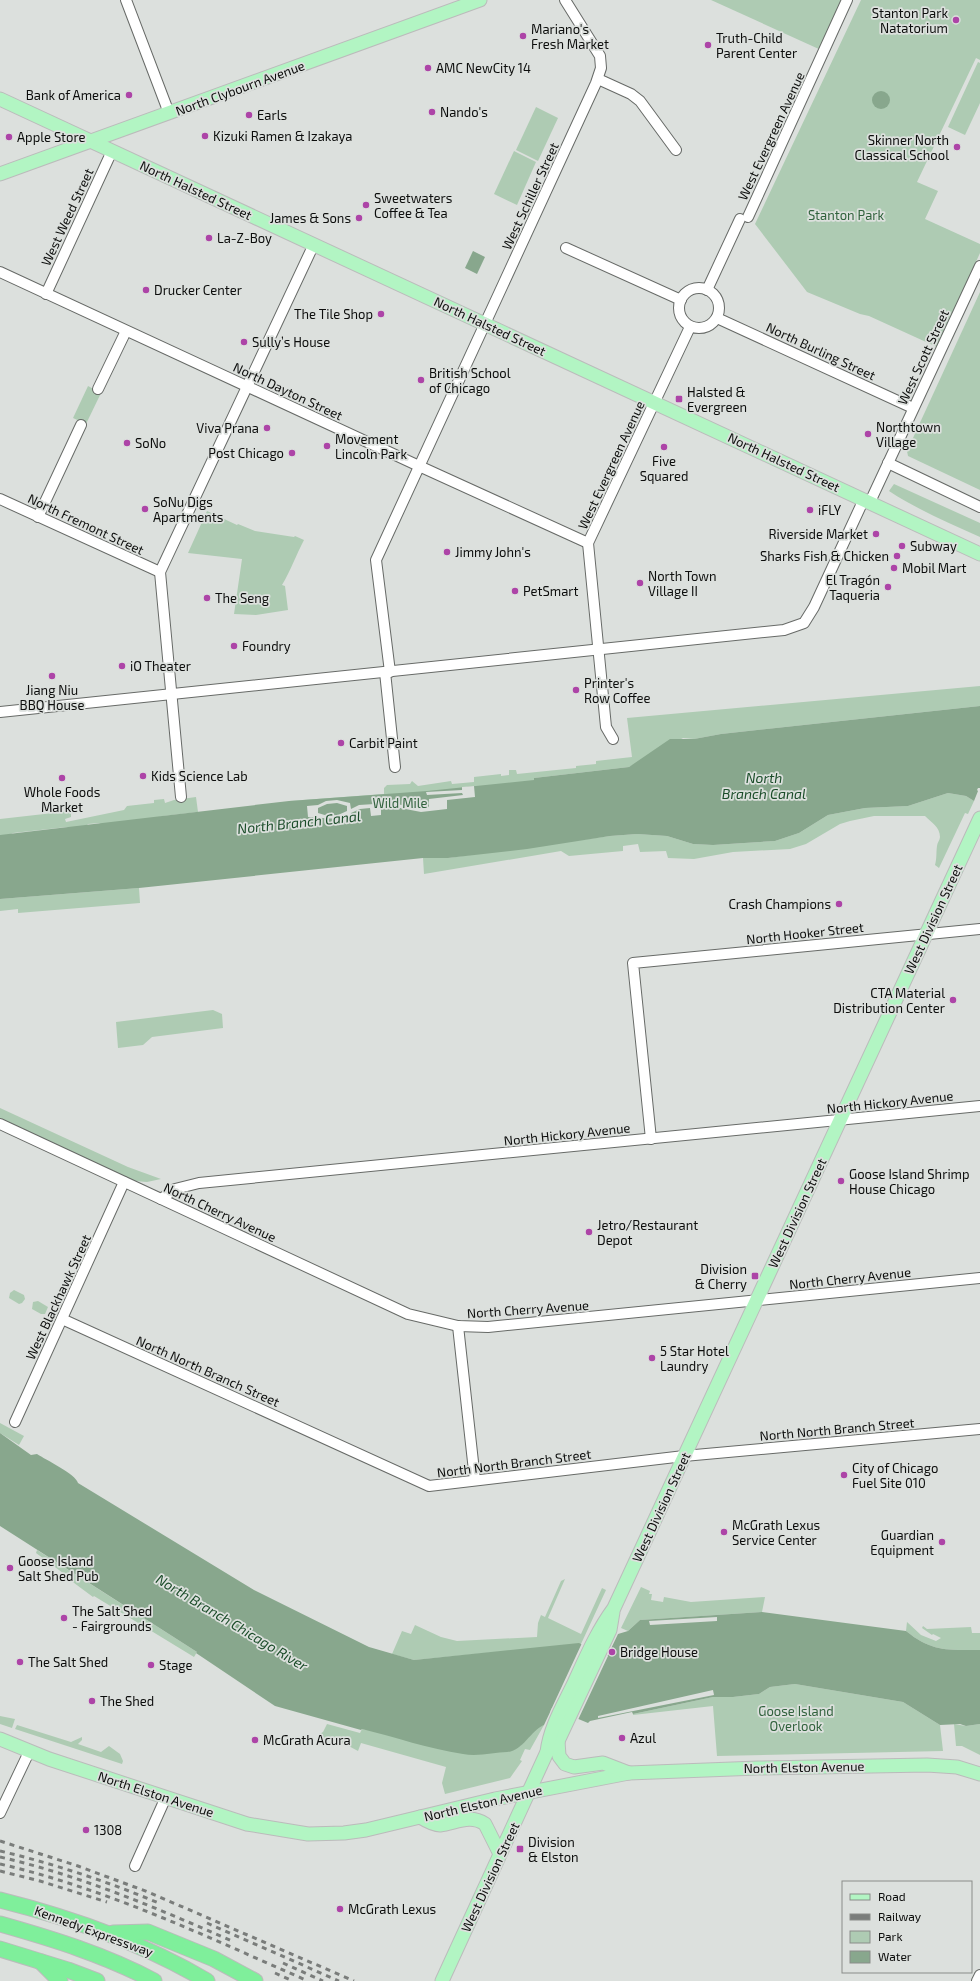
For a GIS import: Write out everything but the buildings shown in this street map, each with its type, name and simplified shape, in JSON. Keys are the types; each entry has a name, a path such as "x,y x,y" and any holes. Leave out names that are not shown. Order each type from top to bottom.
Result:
{"highway":[{"name":"Kennedy Expressway","path":"0,1900 69,1920 108,1934 155,1953 207,1981"},
{"path":"0,1924 57,1940 126,1967 154,1981"},
{"path":"108,1934 148,1932 214,1959 255,1981"},
{"path":"0,1949 39,1960 97,1981"},
{"path":"39,1960 60,1981"}],"main road":[{"name":"North Clybourn Avenue","path":"0,174 480,0"},
{"name":"North Halsted Street","path":"0,100 314,244 980,554"},
{"name":"West Division Street","path":"442,1981 547,1752 549,1737 563,1718 595,1650 600,1626 614,1608 979,820"},
{"name":"West Division Street","path":"547,1752 558,1741 563,1718"},
{"name":"North Elston Avenue","path":"0,1739 29,1752 246,1824 308,1834 344,1833 366,1830 529,1792 629,1773 758,1768 933,1765 957,1767 980,1774"},
{"path":"558,1741 559,1756 565,1764 574,1767 603,1763 629,1773"},
{"path":"420,1817 438,1825 470,1818 482,1821 486,1824 500,1854"}],"street":[{"path":"126,0 169,114"},
{"name":"West Schiller Street","path":"395,767 388,672 376,560 486,324 602,68 600,56 565,0"},
{"name":"West Evergreen Avenue","path":"707,290 744,218 847,0"},
{"path":"598,79 631,94 640,101 676,150"},
{"name":"West Weed Street","path":"46,294 112,151"},
{"path":"182,797 160,572 314,244"},
{"path":"566,248 681,300"},
{"name":"West Scott Street","path":"600,649 784,630 804,623 814,607 867,501 888,463 980,266"},
{"name":"North Dayton Street","path":"0,272 588,543"},
{"path":"697,288 707,290 715,295 718,300 719,312 717,318 709,326 703,328 690,327 685,323 679,312 681,300 690,290 697,288"},
{"name":"North Burling Street","path":"717,318 913,408"},
{"name":"West Evergreen Avenue","path":"613,739 606,727 600,649 588,543 690,327"},
{"path":"98,389 126,330"},
{"path":"38,516 81,425"},
{"path":"888,463 980,507"},
{"name":"North Fremont Street","path":"0,499 160,572"},
{"path":"0,712 600,649"},
{"name":"North Hooker Street","path":"651,1139 633,963 980,929"},
{"name":"North Hickory Avenue","path":"161,1199 175,1189 199,1183 980,1106"},
{"name":"North Cherry Avenue","path":"0,1124 408,1314 458,1326 488,1327 980,1278"},
{"name":"West Blackhawk Street","path":"15,1422 124,1182"},
{"name":"North North Branch Street","path":"62,1319 429,1486 684,1456 980,1429"},
{"path":"458,1326 475,1480"},
{"path":"0,1814 29,1752"},
{"path":"135,1866 166,1797"},
{"path":"977,1981 980,1975"}],"green space":[{"path":"711,0 844,0 821,50"},
{"name":"Stanton Park","path":"861,0 980,0 980,60 976,58 917,182 938,191 925,219 980,244 980,253 937,347 869,316 860,314 807,292 755,224"},
{"path":"978,62 980,63 980,103 965,135 948,127"},
{"path":"536,107 558,118 538,161 516,150"},
{"path":"514,151 536,162 517,205 494,194"},
{"path":"980,292 980,490 908,456 907,451"},
{"path":"88,386 101,393 86,424 73,418"},
{"path":"894,484 980,523 980,537 934,516 900,498 889,491"},
{"path":"207,511 237,525 238,524 255,531 295,536 304,540 282,585 285,586 288,610 256,615 234,614 242,559 188,553"},
{"path":"980,686 980,706 721,734 694,739 683,738 629,767 534,778 535,780 475,797 289,801 384,794 384,788 387,785 410,784 412,781 418,786 451,781 452,784 474,782 474,777 501,774 501,776 509,775 509,770 516,770 517,774 576,768 576,766 596,764 596,761 632,757 627,718"},
{"path":"948,793 966,796 974,801 968,814 965,813 939,868 935,865 940,833 935,825 925,816 874,816 840,824 806,844 790,849 733,852 694,859 668,858 666,851 640,852 638,844 623,846 623,851 569,856 561,851 424,874 423,858 448,858 610,836 637,834 667,836 693,844 713,845 775,841 799,833 828,815 865,808 908,806"},
{"path":"196,797 198,812 163,816 115,830 99,823 88,824 80,833 67,827 13,833 0,840 0,819 71,811 71,817 65,819 66,822 124,810 127,806 154,803 154,800 164,799 165,803 174,800"},
{"path":"139,888 140,903 18,913 18,909 0,911 0,899"},
{"path":"213,1010 222,1014 223,1028 152,1037 143,1045 118,1048 116,1022"},
{"path":"0,1108 128,1167 161,1179 147,1182 135,1181 0,1119"},
{"path":"14,1290 24,1295 25,1299 22,1303 19,1304 9,1298 10,1293"},
{"path":"38,1301 48,1307 45,1314 41,1314 32,1309 33,1302"},
{"path":"0,1423 24,1436 19,1445 0,1433"},
{"path":"37,1550 197,1652 194,1657 94,1596 93,1597 36,1553"},
{"path":"565,1579 548,1618 581,1634 602,1588 606,1590 581,1644 414,1660 392,1654 402,1631 411,1634 415,1625 441,1637 457,1641 537,1637 538,1623 541,1615 545,1617 561,1581"},
{"path":"641,1587 650,1591 649,1594 652,1594 651,1600 663,1602 664,1597 691,1602 765,1597 762,1612 640,1620 628,1631 621,1628"},
{"path":"907,1622 921,1635 936,1641 941,1638 933,1634 932,1635 922,1628 923,1626 927,1629 971,1627 972,1633 980,1633 980,1650 949,1650 924,1643 906,1631"},
{"name":"Goose Island Overlook","path":"795,1684 903,1702 940,1725 943,1751 717,1756 713,1706 633,1715 713,1697 733,1697 759,1694 770,1687"},
{"path":"0,1716 15,1719 12,1728 0,1724"},
{"path":"327,1724 360,1733 362,1729 520,1746 538,1727 544,1725 530,1750 525,1749 520,1760 522,1761 510,1778 445,1794 442,1783 446,1767 361,1743 358,1751 343,1743 341,1745 318,1735 323,1732"},
{"path":"954,1724 966,1726 980,1724 980,1755 962,1746 956,1746"},
{"path":"17,1725 71,1742 82,1737 82,1740 78,1744 101,1752 109,1746 120,1754 123,1761 122,1764 15,1729"}],"water":[{"path":"877,91 885,91 890,96 888,107 885,109 877,109 872,104 872,96"},
{"path":"473,251 485,257 477,274 465,268"},
{"name":"North Branch Canal","path":"980,706 980,788 977,790 978,791 974,801 966,796 948,793 908,806 865,808 828,815 799,833 775,841 713,845 693,844 667,836 637,834 610,836 527,849 448,858 423,858 139,888 0,899 0,835 289,801 427,791 534,780 534,778 629,767 670,739 694,739 721,734"},
{"name":"North Branch Chicago River","path":"0,1433 31,1455 37,1454 60,1467 76,1479 78,1483 254,1590 369,1647 414,1660 579,1643 607,1657 618,1634 628,1631 640,1620 762,1612 906,1631 915,1638 932,1646 949,1650 980,1650 980,1724 966,1726 960,1724 940,1725 903,1702 795,1684 770,1687 759,1694 733,1697 713,1697 633,1714 632,1712 590,1721 588,1723 552,1708 544,1725 513,1751 469,1755 450,1752 362,1729 361,1730 275,1706 196,1653 197,1652 0,1526"}],"pier":[{"path":"474,786 475,797 447,800 447,809 421,812 390,806 381,807 381,815 371,816 370,808 360,809 351,813 351,815 338,819 308,817 307,806 337,800 350,803 351,809 359,805 390,803 420,808 429,807 429,799 463,795 462,793 427,795 426,792 462,790 462,787","holes":["337,803 347,806 347,811 338,815 328,816 318,813 318,808 327,804"]},
{"path":"717,1617 717,1621 650,1625 649,1621"},
{"path":"582,1643 608,1656 577,1722 552,1711 550,1712"},
{"path":"713,1690 714,1695 598,1718 598,1716"}],"railway":[{"path":"0,1841 78,1866 148,1892 354,1981"},
{"path":"0,1851 82,1874 161,1904"},
{"path":"0,1857 90,1883 148,1905 234,1942"},
{"path":"0,1864 40,1874 118,1900 195,1931 308,1981"},
{"path":"0,1871 40,1881 107,1902"},
{"path":"207,1923 339,1981"},
{"path":"283,1963 323,1981"},
{"path":"275,1973 293,1981"}],"place":[{"name":"Stanton Park Natatorium","path":"956,20"},
{"name":"Mariano's Fresh Market","path":"523,36"},
{"name":"Truth-Child Parent Center","path":"708,45"},
{"name":"AMC NewCity 14","path":"428,68"},
{"name":"Bank of America","path":"129,95"},
{"name":"Nando's","path":"432,112"},
{"name":"Earls","path":"249,115"},
{"name":"Kizuki Ramen & Izakaya","path":"205,136"},
{"name":"Apple Store","path":"9,137"},
{"name":"Skinner North Classical School","path":"957,147"},
{"name":"Sweetwaters Coffee & Tea","path":"366,205"},
{"name":"James & Sons","path":"359,218"},
{"name":"La-Z-Boy","path":"209,238"},
{"name":"Drucker Center","path":"146,290"},
{"name":"The Tile Shop","path":"381,314"},
{"name":"Sully’s House","path":"244,342"},
{"name":"British School of Chicago","path":"421,380"},
{"name":"Halsted & Evergreen","path":"679,399"},
{"name":"Viva Prana","path":"267,428"},
{"name":"Northtown Village","path":"868,434"},
{"name":"SoNo","path":"127,443"},
{"name":"Movement Lincoln Park","path":"327,446"},
{"name":"Five Squared","path":"664,447"},
{"name":"Post Chicago","path":"292,453"},
{"name":"SoNu Digs Apartments","path":"145,509"},
{"name":"iFLY","path":"810,510"},
{"name":"Riverside Market","path":"876,534"},
{"name":"Subway","path":"902,546"},
{"name":"Jimmy John's","path":"447,552"},
{"name":"Sharks Fish & Chicken","path":"897,556"},
{"name":"Mobil Mart","path":"894,568"},
{"name":"North Town Village II","path":"640,583"},
{"name":"El Tragón Taqueria","path":"888,587"},
{"name":"PetSmart","path":"515,591"},
{"name":"The Seng","path":"207,598"},
{"name":"Foundry","path":"234,646"},
{"name":"iO Theater","path":"122,666"},
{"name":"Jiang Niu BBQ House","path":"52,676"},
{"name":"Printer's Row Coffee","path":"576,690"},
{"name":"Carbit Paint","path":"341,743"},
{"name":"Kids Science Lab","path":"143,776"},
{"name":"Whole Foods Market","path":"62,778"},
{"name":"Crash Champions","path":"839,904"},
{"name":"CTA Material Distribution Center","path":"953,1000"},
{"name":"Goose Island Shrimp House Chicago","path":"841,1181"},
{"name":"Jetro/Restaurant Depot","path":"589,1232"},
{"name":"Division & Cherry","path":"755,1276"},
{"name":"5 Star Hotel Laundry","path":"652,1358"},
{"name":"City of Chicago Fuel Site 010","path":"844,1475"},
{"name":"McGrath Lexus Service Center","path":"724,1532"},
{"name":"Guardian Equipment","path":"942,1542"},
{"name":"Goose Island Salt Shed Pub","path":"10,1568"},
{"name":"The Salt Shed - Fairgrounds","path":"64,1618"},
{"name":"Bridge House","path":"612,1652"},
{"name":"The Salt Shed","path":"20,1662"},
{"name":"Stage","path":"151,1665"},
{"name":"The Shed","path":"92,1701"},
{"name":"Azul","path":"622,1738"},
{"name":"McGrath Acura","path":"255,1740"},
{"name":"1308","path":"86,1830"},
{"name":"Division & Elston","path":"520,1849"},
{"name":"McGrath Lexus","path":"340,1909"}],"park label":[{"name":"Wild Mile","path":"400,803"}]}
